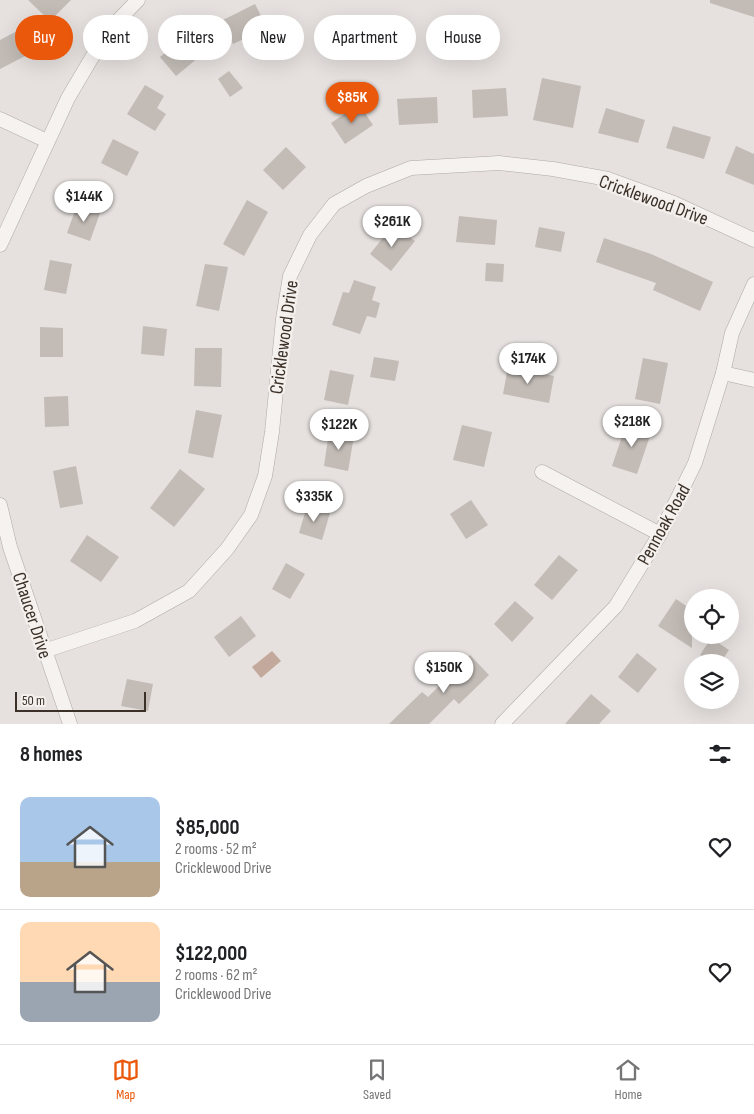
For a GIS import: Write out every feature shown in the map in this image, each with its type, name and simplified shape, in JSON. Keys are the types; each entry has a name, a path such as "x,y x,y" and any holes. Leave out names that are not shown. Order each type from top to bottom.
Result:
{"street":[{"path":"0,245 68,98 107,32 138,0"},
{"path":"0,119 47,142"},
{"name":"Cricklewood Drive","path":"44,651 135,621 189,591 227,549 251,515 265,476 272,432 283,319 290,276 310,235 334,204 366,186 411,168 499,163 554,168 608,179 674,203 754,240"},
{"name":"Pennoak Road","path":"502,724 616,606 660,534 695,463 723,373 732,333 754,284"},
{"path":"723,373 754,380"},
{"path":"542,472 660,534"},
{"name":"Chaucer Drive","path":"0,505 10,547 70,724"}],"shaded area":[{"path":"272,651 281,661 261,678 252,667"}],"building":[{"path":"28,0 71,0 56,15 44,15"},
{"path":"710,0 754,0 754,17 710,3"},
{"path":"255,4 260,15 242,15 242,40 233,44 232,42 232,16"},
{"path":"15,32 15,60 17,60 0,69 0,40"},
{"path":"163,60 195,60 176,76"},
{"path":"229,71 243,88 230,97 218,79"},
{"path":"542,78 581,86 573,128 533,120"},
{"path":"145,85 164,96 157,108 166,114 155,131 127,114"},
{"path":"506,88 508,116 473,118 472,90"},
{"path":"437,97 438,123 399,125 397,99"},
{"path":"359,104 373,125 345,144 331,123"},
{"path":"606,108 645,120 638,143 598,133"},
{"path":"673,126 711,137 704,159 666,148"},
{"path":"113,139 139,152 127,176 101,163"},
{"path":"736,146 754,154 754,185 725,173"},
{"path":"286,147 306,167 283,190 263,170"},
{"path":"247,200 268,212 244,256 223,244"},
{"path":"77,205 100,213 90,241 67,233"},
{"path":"459,216 497,220 495,245 456,242"},
{"path":"393,225 415,241 391,271 370,254"},
{"path":"539,227 565,232 561,252 535,247"},
{"path":"604,238 651,254 713,282 700,311 653,290 656,283 596,262"},
{"path":"50,260 72,264 66,294 44,290"},
{"path":"486,263 504,264 503,282 485,281"},
{"path":"205,264 228,267 219,311 196,306"},
{"path":"354,280 376,287 372,300 380,303 376,318 367,316 360,334 332,325 343,292 349,293"},
{"path":"143,326 167,329 164,356 141,354"},
{"path":"40,327 63,328 63,357 40,357"},
{"path":"195,348 222,348 221,387 194,386"},
{"path":"374,357 399,361 395,381 370,377"},
{"path":"643,358 668,363 660,404 635,399"},
{"path":"508,367 554,376 549,403 503,394"},
{"path":"330,370 354,375 348,405 324,400"},
{"path":"68,396 69,426 45,427 44,397"},
{"path":"196,410 222,415 213,458 188,453"},
{"path":"627,422 652,430 637,474 612,466"},
{"path":"462,425 492,432 484,467 453,460"},
{"path":"329,432 354,436 348,471 324,466"},
{"path":"76,466 83,504 60,508 53,471"},
{"path":"180,469 205,489 174,527 150,508"},
{"path":"471,500 488,525 466,539 450,514"},
{"path":"307,506 330,513 322,540 299,533"},
{"path":"87,535 119,557 101,582 70,561"},
{"path":"559,555 578,570 552,600 534,585"},
{"path":"286,563 305,574 290,599 272,589"},
{"path":"676,599 684,604 684,643 658,626"},
{"path":"515,601 534,618 512,642 494,624"},
{"path":"241,616 256,636 229,657 214,637"},
{"path":"707,644 720,644 729,650 726,654 701,654"},
{"path":"637,653 657,669 638,693 618,677"},
{"path":"470,655 489,675 459,704 454,699 429,724 389,724 422,692 428,697"},
{"path":"127,679 153,684 148,711 121,706"},
{"path":"591,694 611,711 599,724 565,724"}]}
